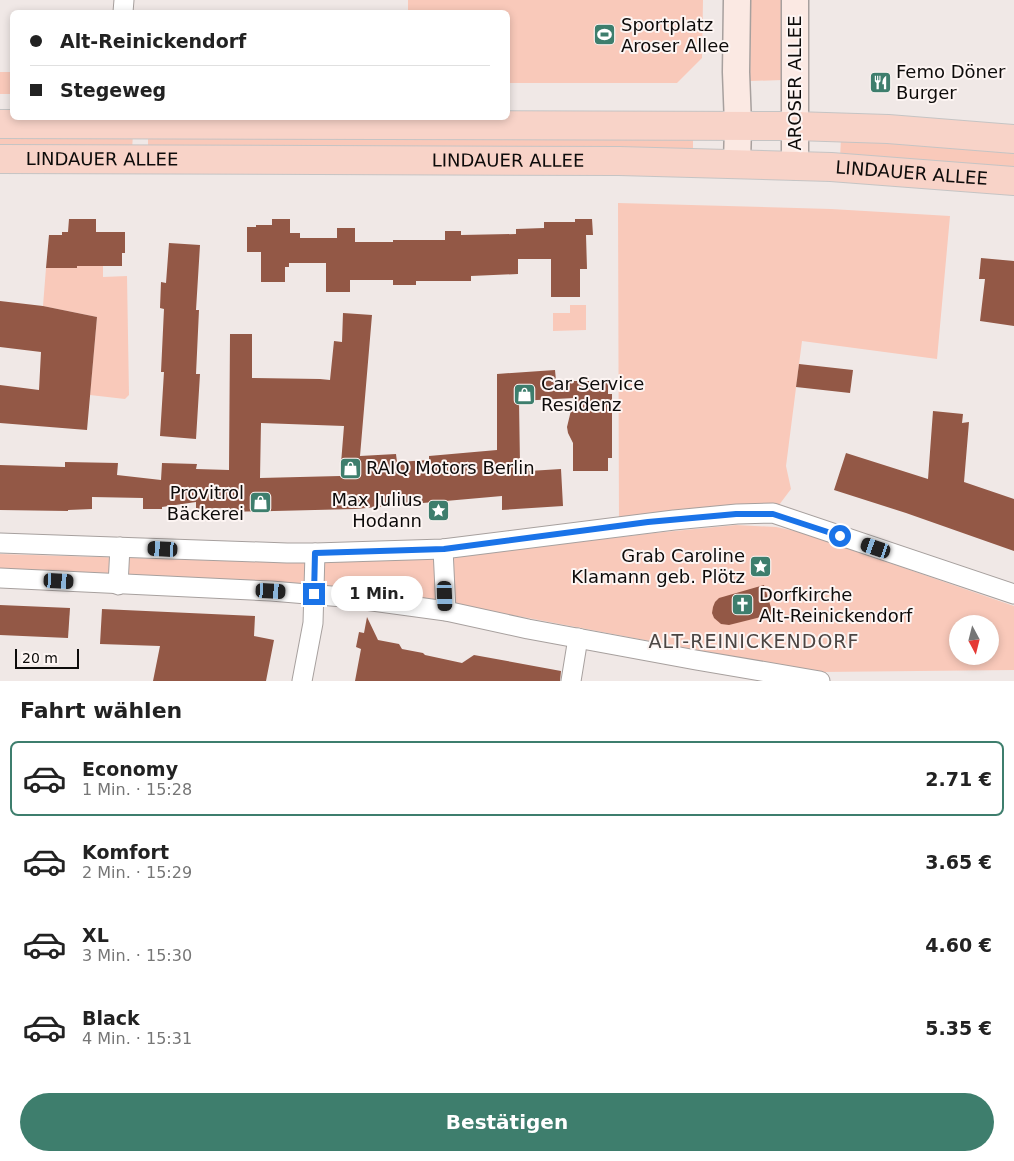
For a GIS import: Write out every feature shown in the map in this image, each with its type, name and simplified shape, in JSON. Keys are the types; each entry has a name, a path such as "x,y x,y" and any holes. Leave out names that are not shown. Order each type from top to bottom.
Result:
{"main road":[{"path":"737,164 736,72 738,0"},
{"name":"AROSER ALLEE","path":"795,0 795,166"},
{"name":"LINDAUER ALLEE","path":"0,124 738,125 888,130 1014,140"},
{"name":"LINDAUER ALLEE","path":"0,159 619,161 831,167 1014,181"}],"street":[{"path":"0,543 315,553 444,549 665,520 736,514 773,514 1014,594"},
{"path":"118,585 120,547"},
{"path":"444,549 446,611"},
{"path":"302,681 313,623 315,553"},
{"path":"0,578 314,594 446,611 528,629 820,681"},
{"path":"571,681 578,638"}],"shaded area":[{"name":"Sportplatz Aroser Allee","path":"408,0 703,0 702,58 677,83 510,83 510,10 408,10"},
{"path":"751,0 783,0 783,80 750,81"},
{"path":"0,72 10,72 10,94 0,94"},
{"path":"0,134 133,134 132,150 0,150"},
{"path":"148,134 693,136 693,152 148,150"},
{"path":"841,138 1014,148 1014,172 840,158"},
{"path":"618,203 831,209 950,216 937,359 802,341 786,466 791,489 773,513 619,526"},
{"path":"76,260 103,266 103,277 127,276 129,395 125,399 90,395 97,317 43,306 46,268 76,268"},
{"path":"570,305 586,305 586,330 553,331 553,313 570,313"},
{"path":"736,525 776,527 800,532 1014,606 1014,670 821,672 469,607 351,588 293,583 0,570 0,554 267,562 336,562 470,555"}],"building":[{"path":"69,219 96,219 96,232 125,232 125,253 122,253 122,266 46,268 49,235 62,235 62,232 68,232"},
{"path":"272,219 290,219 290,233 300,233 300,238 337,238 337,228 355,228 355,242 445,240 445,231 461,231 461,235 516,234 516,229 544,228 544,222 575,222 575,219 592,219 593,235 586,235 587,269 580,269 580,297 551,297 551,259 518,259 518,274 471,276 471,281 416,281 416,285 393,285 393,280 350,280 350,292 326,292 326,263 289,263 289,267 285,267 285,282 261,282 261,252 247,252 247,227 272,225"},
{"path":"169,243 200,245 196,310 199,310 196,374 200,374 196,439 160,436 164,372 161,372 164,309 160,308 161,282 166,283"},
{"path":"981,258 1014,261 1014,326 980,321 985,279 979,279"},
{"path":"0,301 43,306 97,317 87,430 0,423 0,385 39,390 41,352 0,347"},
{"path":"343,313 372,315 360,456 396,454 397,462 429,460 429,456 497,450 497,374 555,370 556,381 608,381 608,394 612,394 612,458 608,458 608,471 573,471 573,443 567,427 574,398 519,401 520,465 528,464 529,471 561,469 563,506 502,510 502,496 355,509 228,512 228,508 196,509 196,502 162,507 162,509 143,509 143,498 92,497 92,509 68,511 0,510 0,465 65,467 65,462 118,463 117,475 161,480 162,463 197,464 196,469 229,470 230,334 252,334 252,378 330,380 334,341 342,342","holes":["261,423 344,426 340,476 260,478"]},
{"path":"799,364 853,370 850,393 796,387"},
{"path":"933,411 963,414 962,423 969,422 964,482 1014,499 1014,551 834,490 846,453 928,479"},
{"name":"Dorfkirche Alt-Reinickendorf","path":"764,585 773,614 729,625 721,624 714,618 712,613 713,607 719,598"},
{"path":"0,605 70,608 68,638 0,635"},
{"path":"102,609 255,616 254,636 274,640 266,681 153,681 160,646 100,644"},
{"path":"367,617 378,640 399,644 402,649 462,663 474,655 561,671 560,681 355,681 361,649 356,647 359,632 364,633"}],"place":[{"name":"Sportplatz Aroser Allee","path":"605,35"},
{"name":"Femo Döner Burger","path":"880,82"},
{"name":"Car Service Residenz","path":"525,394"},
{"name":"RAIQ Motors Berlin","path":"350,468"},
{"name":"Provitrol Bäckerei","path":"260,503"},
{"name":"Max Julius Hodann","path":"438,510"},
{"name":"Grab Caroline Klamann geb. Plötz","path":"761,566"},
{"name":"Dorfkirche Alt-Reinickendorf","path":"743,605"}],"district":[{"name":"ALT-REINICKENDORF","path":"754,641"}],"route":[{"path":"314,594 315,553 444,549 648,522 736,514 773,514 840,536"}]}
